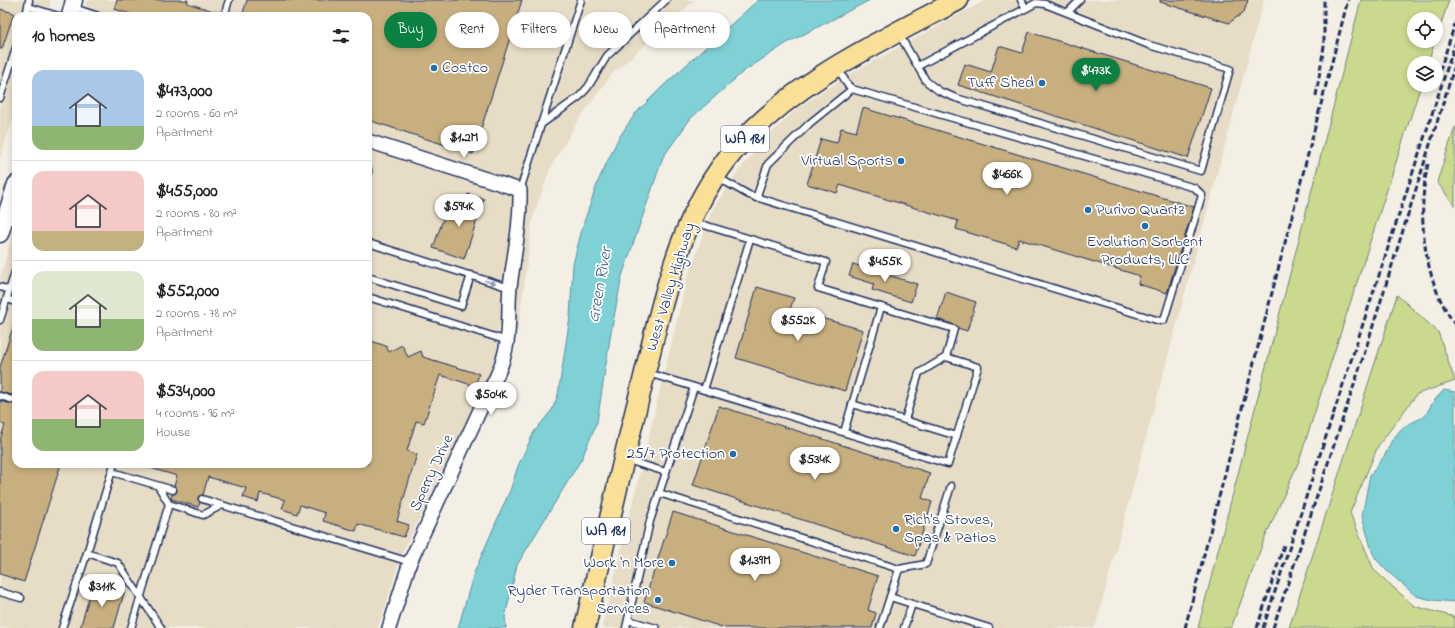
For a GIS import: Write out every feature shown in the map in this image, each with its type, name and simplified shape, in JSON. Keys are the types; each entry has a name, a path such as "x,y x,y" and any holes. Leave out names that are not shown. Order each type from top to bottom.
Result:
{"main road":[{"name":"West Valley Highway","path":"585,628 623,459 670,281 690,221 716,176 736,149 770,115 798,92 837,66 958,0"}],"street":[{"path":"372,142 520,190"},
{"name":"Sperry Drive","path":"389,628 410,562 485,399 498,375 508,341 510,288 521,210 520,190"},
{"path":"5,224 12,199"}],"lane":[{"path":"27,12 29,0"},
{"path":"225,12 229,0"},
{"path":"520,190 580,0"},
{"path":"540,125 579,97 588,87 607,56 666,0"},
{"path":"1021,0 1026,8"},
{"path":"1068,12 1080,0"},
{"path":"899,32 926,81 939,91 956,98 1201,171 1230,69 1149,45 1068,12 1045,4 1036,3 918,66"},
{"path":"29,7 45,12"},
{"path":"72,8 85,12"},
{"path":"0,98 12,60"},
{"path":"716,176 742,192 756,198 1153,319 1160,321 1164,320 1202,195 1195,188 852,89 847,84 837,66"},
{"path":"756,198 768,164 810,123 852,89"},
{"path":"690,221 826,262 818,288 954,329 946,357 919,373 905,420"},
{"path":"704,390 750,239"},
{"path":"372,244 510,288"},
{"path":"372,278 461,306 471,275"},
{"path":"0,320 12,283"},
{"path":"0,287 10,290"},
{"path":"372,298 508,341"},
{"path":"6,299 12,301"},
{"path":"844,432 882,307"},
{"path":"645,372 948,464 978,367 946,357"},
{"path":"626,628 650,521 694,387"},
{"path":"0,396 12,400"},
{"path":"852,404 957,436"},
{"path":"623,459 666,472"},
{"path":"62,628 113,468"},
{"path":"112,472 173,490"},
{"path":"158,486 169,504 203,515 222,505"},
{"path":"659,493 899,569 926,564 951,486"},
{"path":"202,499 410,562"},
{"path":"131,628 169,504"},
{"path":"87,553 118,563 161,628"},
{"path":"880,628 899,569"},
{"path":"0,592 21,598"},
{"path":"890,597 989,628"},
{"path":"904,628 912,604"},
{"path":"628,620 656,628"}],"shaded area":[{"path":"0,0 51,0 47,12 12,12 12,122 0,159"},
{"path":"87,0 695,0 682,12 640,12 640,48 641,48 611,75 577,122 550,169 533,217 518,331 499,325 496,356 487,380 404,549 378,628 0,628 0,277 12,239 12,468 372,468 372,12 83,12"},
{"path":"986,0 1264,0 1095,628 602,628 687,279 712,210 738,171 771,133 799,107 853,72"}],"green space":[{"path":"1361,0 1449,0 1443,18 1443,12 1407,12 1407,48 1433,48 1430,56 1407,56 1407,92 1419,92 1299,461 1264,540 1231,628 1198,628"},
{"path":"1455,127 1455,206 1437,182"},
{"path":"1397,295 1438,332 1455,381 1417,394 1378,446 1350,513 1374,570 1414,606 1455,617 1455,628 1289,628"}],"water":[{"name":"Green River","path":"758,0 870,0 787,43 744,71 691,118 663,157 622,276 611,332 597,422 582,458 517,565 505,617 506,628 458,628 474,573 511,488 518,466 534,432 552,410 558,395 570,317 573,264 584,222 599,179 618,139 635,114 705,48 730,48 730,25"},
{"path":"1444,390 1455,392 1455,602 1432,600 1416,596 1386,570 1376,559 1372,551 1362,516 1370,475 1385,455 1392,440 1403,427 1425,416 1433,402"}],"building":[{"path":"117,0 188,0 187,3 217,12 124,12 114,9"},
{"name":"Costco","path":"247,0 522,0 518,12 507,12 507,47 473,154 372,121 372,12 243,12"},
{"path":"1160,0 1248,0 1244,12 1229,23 1160,2"},
{"path":"0,9 12,12 12,19 2,49 0,49"},
{"path":"1029,32 1211,88 1188,158 958,85 965,64 991,72 999,46 1022,53"},
{"path":"863,108 1194,207 1167,293 1138,284 1140,276 1019,239 1016,247 956,229 958,221 840,185 837,193 807,184 821,139 837,143 841,128 856,132"},
{"path":"468,194 484,199 464,259 433,248 448,205 463,210"},
{"path":"853,264 917,284 911,302 872,290 874,284 849,276"},
{"path":"757,287 794,298 790,309 863,330 845,391 736,358"},
{"path":"946,292 976,302 967,331 937,319"},
{"path":"12,330 12,395 0,392 0,367"},
{"path":"372,341 386,346 389,352 402,345 408,357 421,351 423,357 479,374 475,386 440,375 424,423 416,421 407,451 417,454 397,521 409,525 404,537 358,524 356,531 323,521 325,513 300,505 297,514 282,509 285,500 260,493 258,502 243,497 246,488 208,477 203,495 198,497 200,503 198,507 171,499 172,494 176,493 177,491 174,486 177,476 151,468 372,468"},
{"path":"0,401 12,404 12,468 60,468 24,582 0,574 0,440 5,425 0,423"},
{"path":"719,406 930,473 922,498 932,502 915,556 693,485"},
{"path":"673,512 878,576 868,610 876,613 872,628 725,628 644,602"},
{"path":"93,584 124,593 114,628 80,628"}],"railway":[{"path":"1316,96 1324,46 1324,0"},
{"path":"1185,628 1348,0"},
{"path":"1443,61 1455,24"},
{"path":"1263,628 1455,44"},
{"path":"1273,628 1361,364 1455,65"},
{"path":"1428,164 1423,198 1426,251 1441,301 1455,325"},
{"path":"1257,628 1284,545"}],"place":[{"name":"Costco","path":"434,68"},
{"name":"Tuff Shed","path":"1042,83"},
{"name":"Virtual Sports","path":"901,161"},
{"name":"Purivo Quartz","path":"1088,210"},
{"name":"Evolution Sorbent Products, LLC","path":"1145,226"},
{"name":"25/7 Protection","path":"733,454"},
{"name":"Rich's Stoves, Spas & Patios","path":"896,529"},
{"name":"Work 'n More","path":"672,563"},
{"name":"Ryder Transportation Services","path":"658,600"}]}
